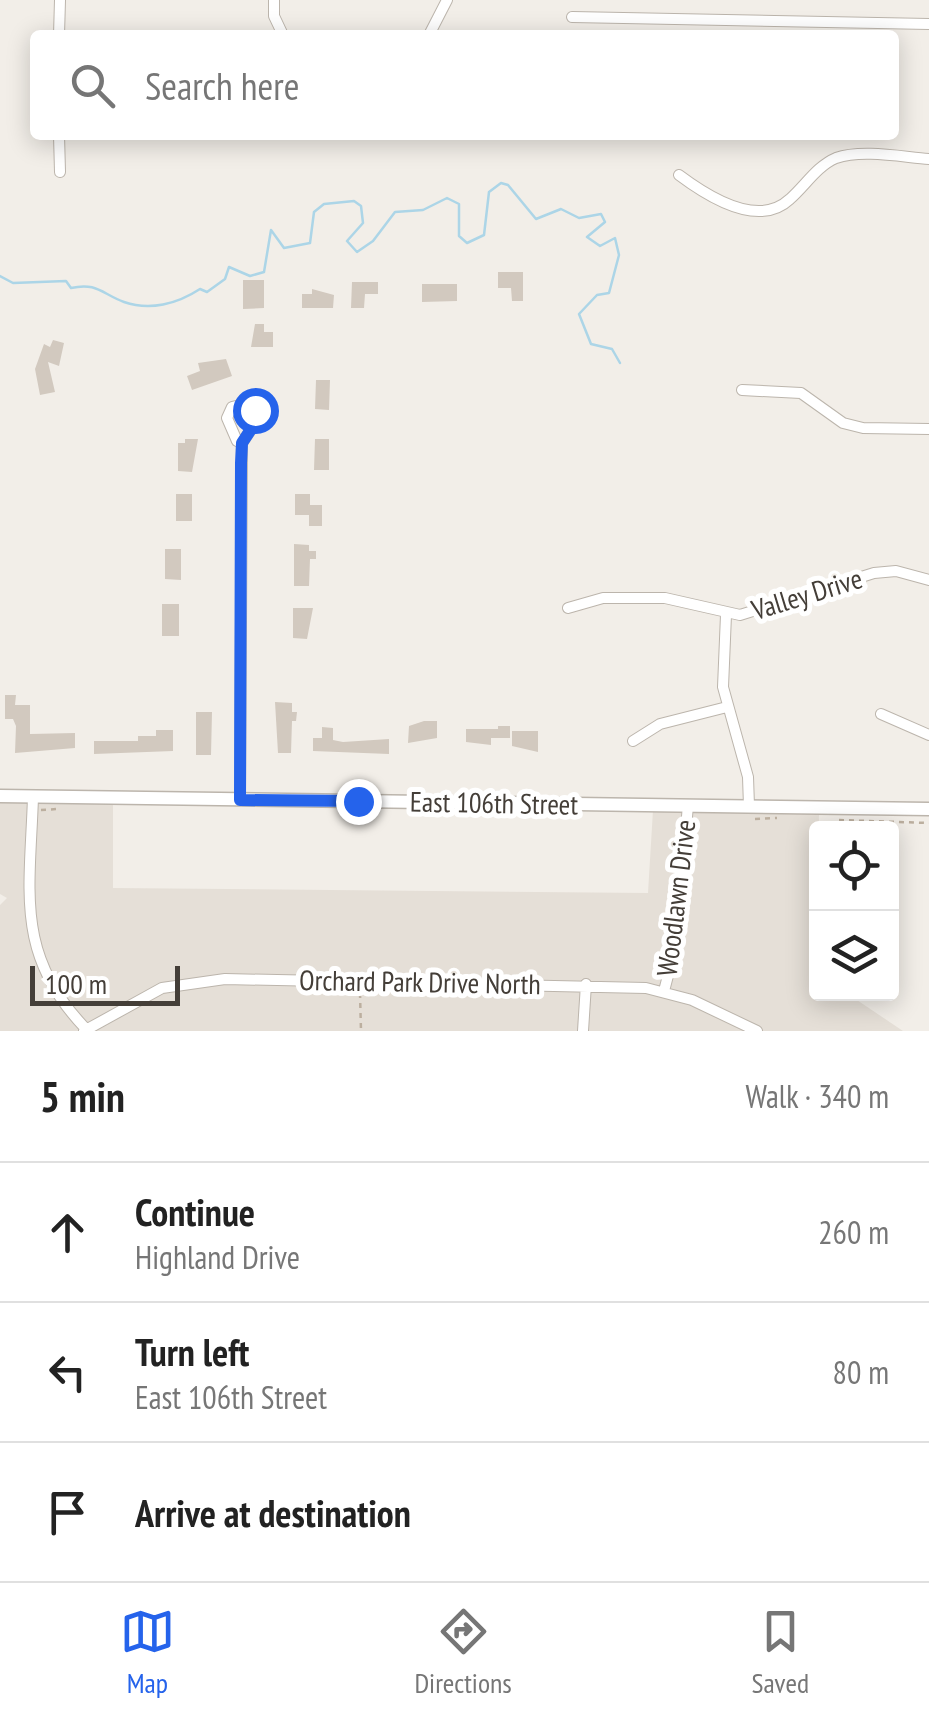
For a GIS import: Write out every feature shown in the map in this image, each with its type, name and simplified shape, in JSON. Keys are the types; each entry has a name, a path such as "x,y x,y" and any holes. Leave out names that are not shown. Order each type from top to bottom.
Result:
{"street":[{"path":"60,0 60,30"},
{"path":"274,0 274,16 281,30"},
{"path":"432,30 447,0"},
{"path":"572,17 929,24"},
{"path":"60,140 60,172"},
{"path":"678,176 726,204 766,211 785,204 823,166 841,157 929,159"},
{"path":"742,390 801,393 843,423 863,428 929,429"},
{"path":"240,800 242,443"},
{"name":"Valley Drive","path":"568,608 590,599 666,598 726,615 749,613 883,571 929,580"},
{"path":"726,615 722,668 727,707 748,776 749,806"},
{"path":"633,741 660,724 727,707"},
{"path":"881,714 929,734"},
{"name":"East 106th Street","path":"0,796 749,806 928,818"},
{"path":"33,797 30,928 48,978 86,1030"},
{"name":"Woodlawn Drive","path":"664,991 678,927 688,805"},
{"name":"Orchard Park Drive North","path":"86,1030 152,992 182,983 360,981 586,984 664,991 714,1008 757,1031"},
{"path":"583,1031 586,984"}],"path":[{"path":"360,981 361,1031"}],"shaded area":[{"path":"0,800 113,801 113,888 648,893 653,810 819,812 819,821 809,821 809,1001 858,1001 903,1031 0,1031 0,905 7,898 0,894"}],"building":[{"path":"498,272 523,272 523,301 512,301 511,288 498,288"},
{"path":"243,280 264,280 264,308 243,309"},
{"path":"352,282 378,282 378,294 365,294 364,308 351,308"},
{"path":"422,284 457,284 457,301 422,302"},
{"path":"312,289 334,295 333,308 302,308 302,294 312,294"},
{"path":"255,324 264,324 264,332 273,332 273,347 251,347"},
{"path":"53,340 64,343 59,366 48,362 55,392 40,395 35,369 44,344 50,347"},
{"path":"226,359 232,376 192,390 187,376 200,371 198,363"},
{"path":"316,380 330,380 329,410 315,409"},
{"path":"185,439 198,439 192,472 178,471 178,443 185,443"},
{"path":"315,439 329,439 329,470 314,470"},
{"path":"176,494 192,494 192,521 176,521"},
{"path":"295,494 310,494 310,505 322,505 322,526 309,526 309,515 295,515"},
{"path":"294,544 309,545 309,551 316,551 316,559 310,559 309,586 294,586"},
{"path":"165,549 181,549 181,580 165,579"},
{"path":"162,604 179,604 179,636 162,636"},
{"path":"293,608 313,608 307,639 293,638"},
{"path":"5,695 16,695 15,705 30,705 30,734 75,733 75,748 15,753 16,726 13,719 5,719"},
{"path":"275,702 292,703 292,712 297,712 296,721 292,721 291,753 278,753"},
{"path":"196,712 212,712 211,755 196,755"},
{"path":"437,721 437,738 408,743 409,726"},
{"path":"510,726 510,738 491,738 491,745 466,742 466,729"},
{"path":"322,727 333,728 333,740 343,742 389,739 389,754 313,751 313,738 322,738"},
{"path":"156,730 173,730 173,751 94,754 94,741 138,741 138,736 156,736"},
{"path":"512,731 538,731 538,752 512,746"}],"waterway":[{"path":"0,276 13,283 66,281 71,288 93,288 134,305 163,304 200,289 207,292 225,279 229,267 250,276 264,272 271,230 284,248 310,243 314,212 324,204 354,201 361,206 363,223 347,241 357,252 373,241 395,212 423,210 447,198 459,204 459,236 467,243 484,235 489,192 501,183 508,185 536,219 561,209 579,218 601,214 605,222 587,237 600,246 615,238 619,255 609,293 597,295 579,314 591,344 612,349 620,363"}],"route":[{"path":"255,410 257,420 253,433 242,443 241,463 240,800 358,801"}]}
